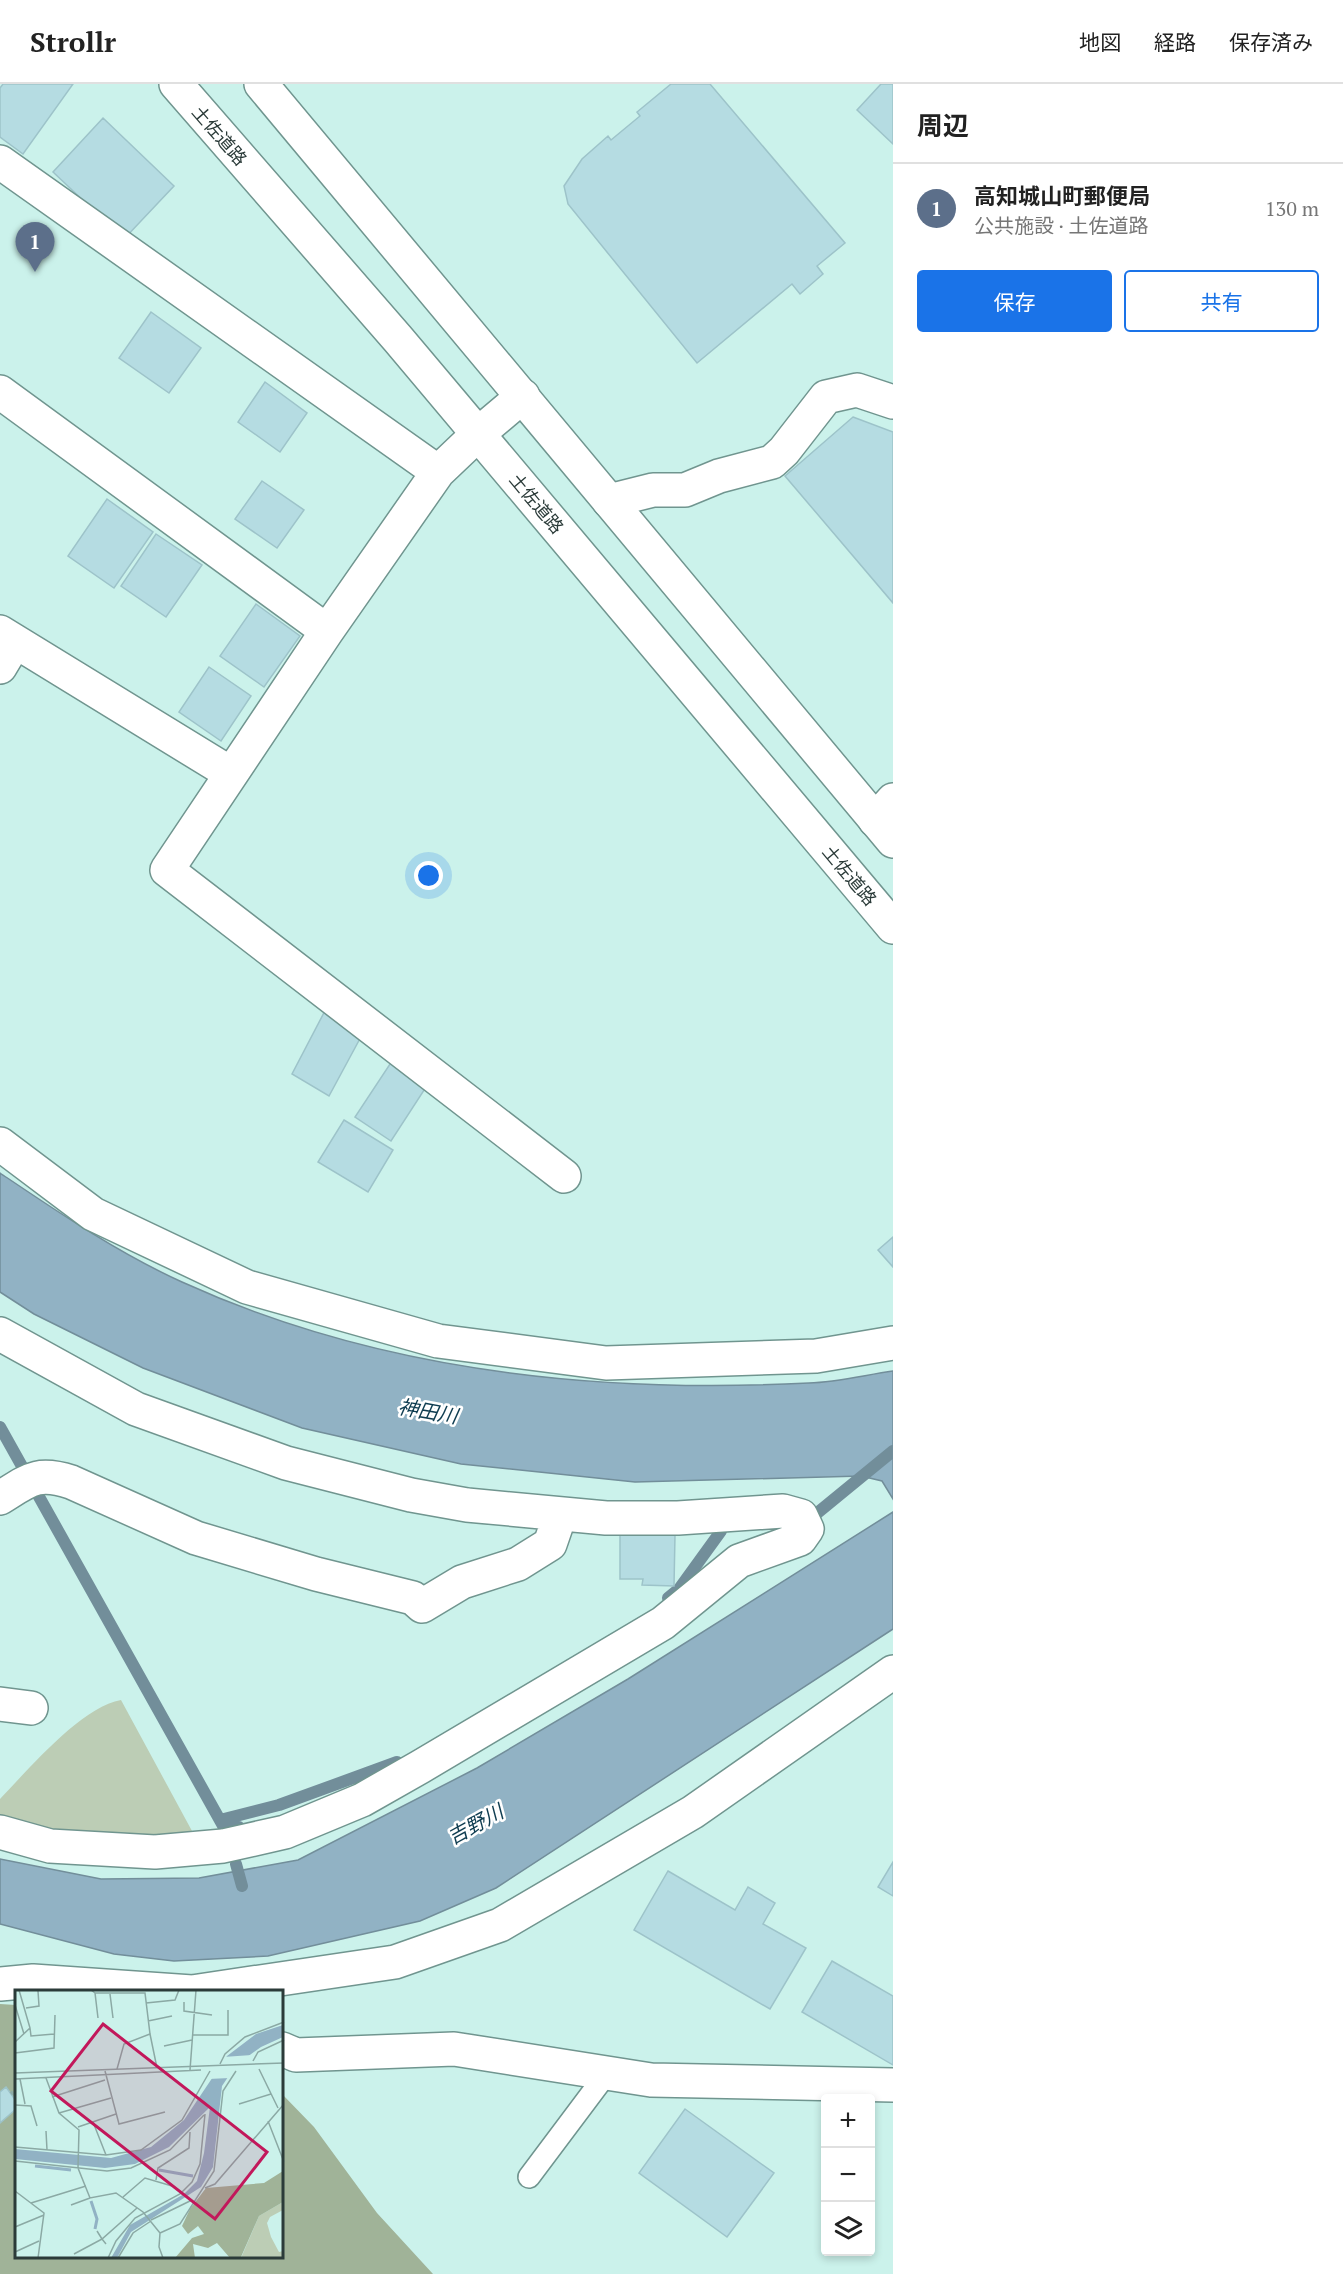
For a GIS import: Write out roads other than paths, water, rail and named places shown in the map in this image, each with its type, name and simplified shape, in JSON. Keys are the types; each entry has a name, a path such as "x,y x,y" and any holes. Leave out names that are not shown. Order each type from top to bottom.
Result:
{"main road":[{"name":"土佐道路","path":"176,84 478,434 893,927"},
{"path":"261,84 609,501 887,820"},
{"path":"0,162 438,472"},
{"path":"609,501 652,490 685,490 719,476 772,462 784,451 826,397 857,390 893,402"},
{"path":"0,392 327,631"},
{"path":"523,396 438,472 230,773 167,870 564,1176"},
{"path":"5,647 230,773"},
{"path":"0,1144 93,1214 247,1287 438,1341 606,1363 816,1356 893,1342"},
{"path":"0,1334 136,1409 286,1463 411,1495 560,1515 678,1518 783,1511 801,1516 807,1528 800,1539 739,1561 663,1623 420,1767 353,1804 285,1832 223,1846 155,1852 51,1846 0,1832"},
{"path":"20,1487 50,1475 71,1482 196,1538 316,1574 413,1598 422,1606 462,1582 518,1564 550,1544 560,1515"},
{"path":"206,1990 395,1962 500,1925 693,1812 893,1672"},
{"path":"0,1968 33,1981"},
{"path":"0,1984 33,1981 163,1990"},
{"path":"284,2050 296,2055 454,2049 651,2080 893,2085"}],"lane":[{"path":"529,2177 608,2073"}],"water":[{"name":"神田川","path":"0,1173 112,1245 182,1282 256,1312 332,1337 410,1356 489,1370 568,1379 649,1384 809,1383 893,1371 893,1499 882,1481 861,1476 635,1482 461,1464 302,1428 143,1368 34,1314 0,1292"},
{"name":"吉野川","path":"893,1512 893,1629 496,1888 420,1921 268,1956 174,1961 114,1954 0,1924 0,1859 101,1879 199,1878 298,1860 477,1768 628,1679"}],"waterway":[{"path":"0,1427 226,1831 239,1827"},
{"path":"816,1514 893,1451"},
{"path":"668,1598 679,1589 721,1531"},
{"path":"220,1820 279,1805 397,1762"},
{"path":"236,1864 242,1886"}],"place":[{"name":"高知城山町郵便局","path":"35,272"}]}
